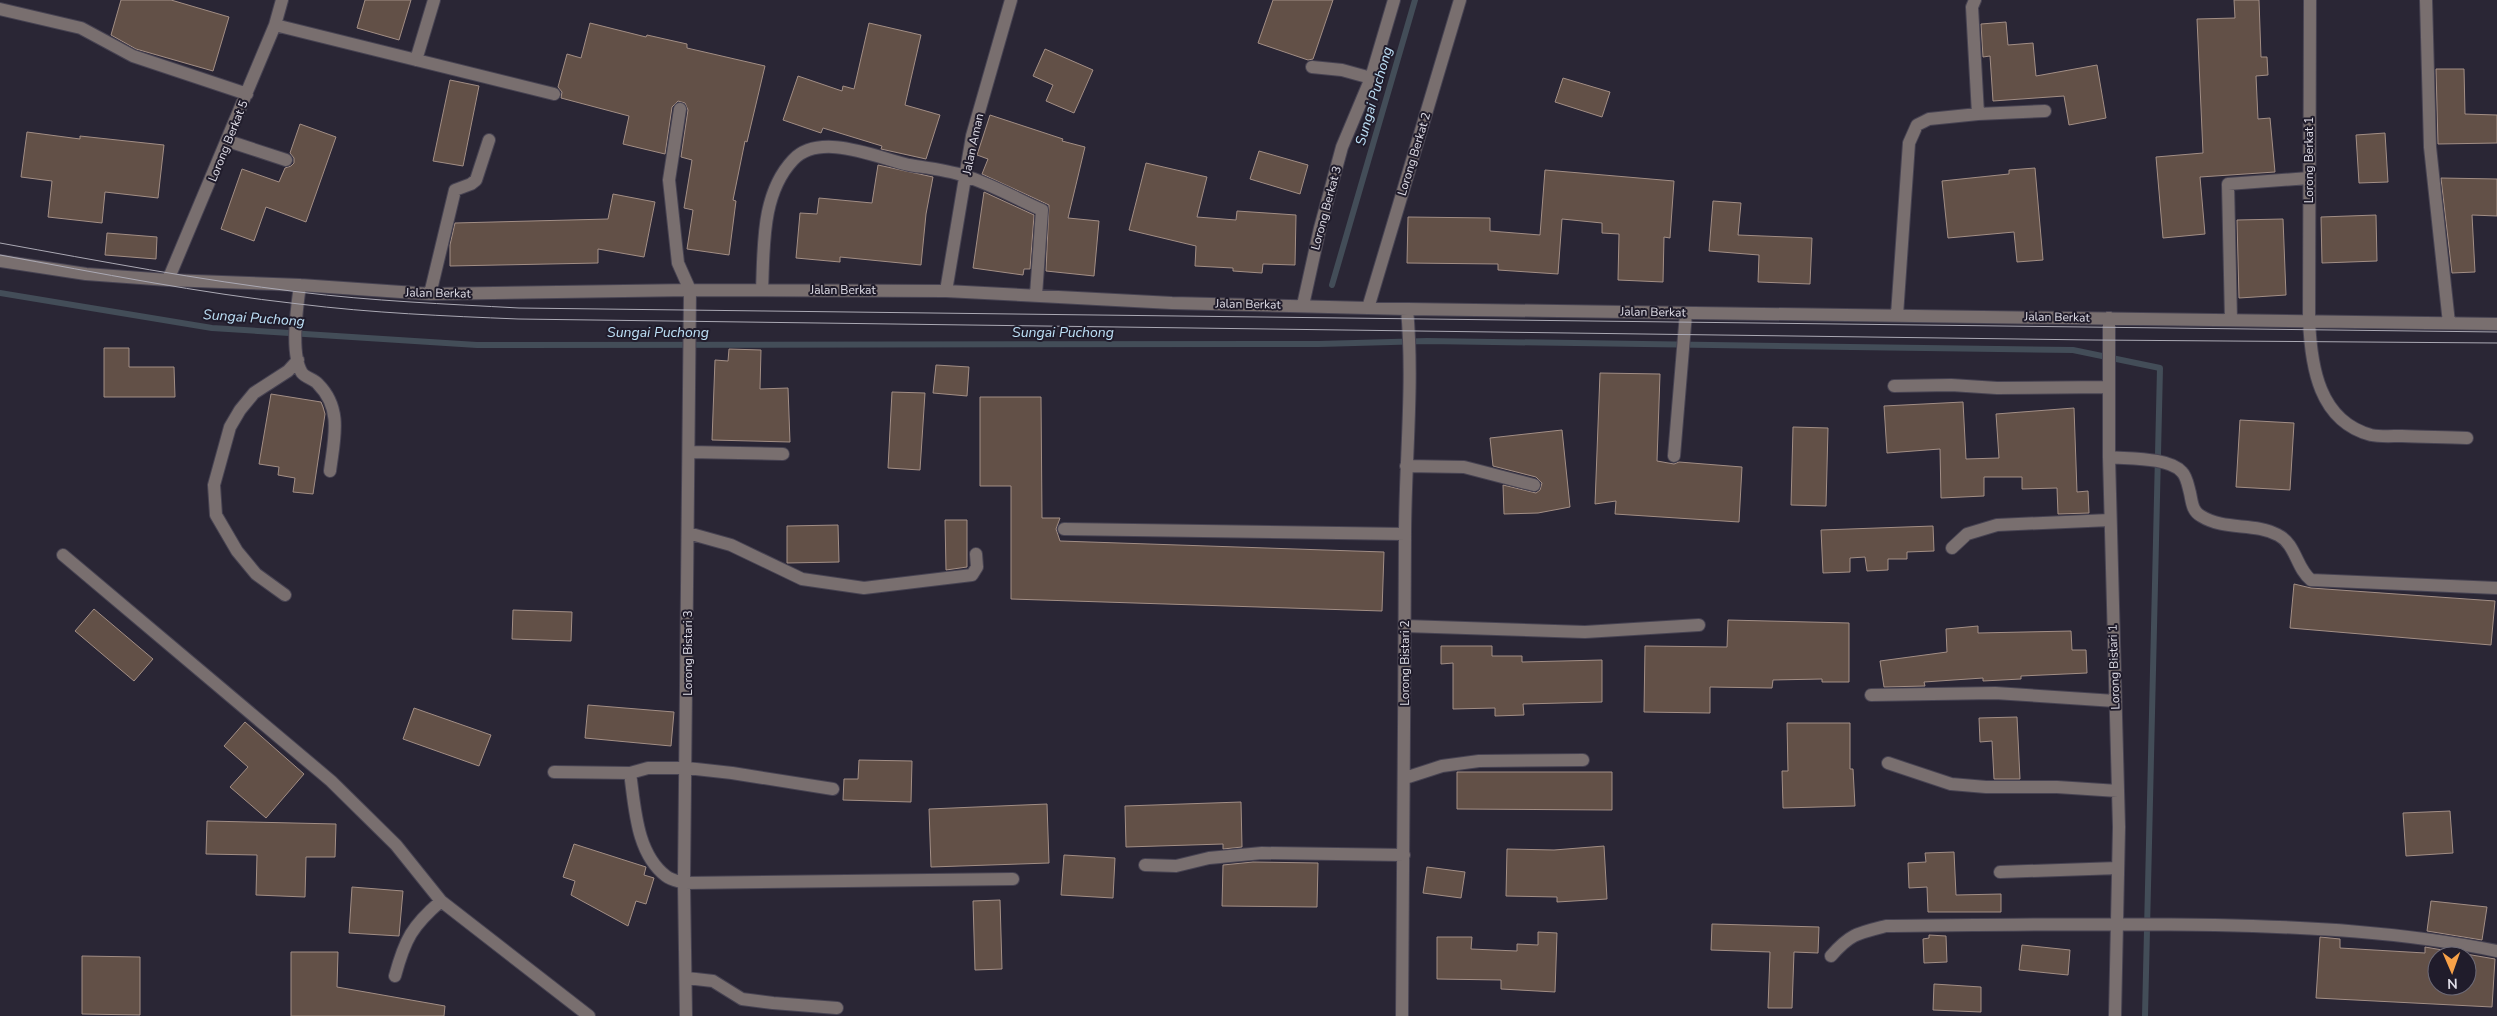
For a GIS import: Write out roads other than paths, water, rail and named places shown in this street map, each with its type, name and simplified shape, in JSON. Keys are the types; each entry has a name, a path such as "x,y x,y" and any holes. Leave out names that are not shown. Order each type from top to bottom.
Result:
{"street":[{"name":"Lorong Berkat 5","path":"168,280 228,141 275,25 282,0"},
{"path":"416,60 434,0"},
{"name":"Jalan Aman","path":"946,291 972,136 1010,0"},
{"name":"Lorong Berkat 3","path":"1303,305 1320,228 1342,148 1372,78 1394,0"},
{"name":"Lorong Berkat 2","path":"1368,308 1460,0"},
{"path":"1975,0 1972,7 1978,114"},
{"name":"Lorong Berkat 1","path":"2310,0 2309,320 2310,352 2314,372 2335,415 2349,426 2372,435 2466,438"},
{"path":"2426,0 2430,147 2449,323"},
{"path":"0,9 81,28 133,56 247,94"},
{"path":"275,25 554,94"},
{"path":"1312,67 1342,70 1372,78"},
{"path":"680,109 668,180 678,263 690,290"},
{"path":"1897,315 1909,143 1917,124 1928,119 1978,114 2045,112"},
{"path":"430,294 455,190 476,180 489,140"},
{"path":"228,141 286,160"},
{"path":"762,290 765,222 778,181 794,158 816,147 850,148 907,164 966,176 1042,210 1036,296"},
{"path":"2231,320 2228,184 2309,178"},
{"name":"Jalan Berkat","path":"0,261 86,274 430,294 690,290 946,291 1172,303 1406,309 2497,324"},
{"path":"300,285 296,316 298,355 303,374 317,383 332,403 336,420 330,471"},
{"name":"Lorong Bistari 3","path":"686,1016 687,978 684,883 687,768 690,290"},
{"name":"Lorong Bistari 2","path":"1402,1016 1405,778 1405,534 1409,368 1406,309"},
{"path":"1674,456 1686,313"},
{"name":"Lorong Bistari 1","path":"2109,318 2108,458 2118,791 2115,1016"},
{"path":"286,595 256,574 236,551 216,515 214,485 230,426 240,410 254,393 288,370 298,355"},
{"path":"1894,386 1951,385 1996,388 2108,381"},
{"path":"689,452 783,454"},
{"path":"2108,458 2141,459 2170,464 2183,472 2188,483 2193,507 2199,515 2213,522 2231,527 2262,529 2280,535 2292,548 2303,574 2310,580 2497,588"},
{"path":"1406,466 1464,468 1534,485"},
{"path":"1952,548 1967,534 1997,525 2110,520"},
{"path":"1064,529 1405,534"},
{"path":"688,533 731,545 802,578 864,588 972,575 977,567 976,554"},
{"path":"63,555 331,781 396,845 441,901 589,1016"},
{"path":"1405,626 1585,632 1699,625"},
{"path":"1871,695 1995,693 2115,701"},
{"path":"1405,778 1442,766 1479,761 1582,760"},
{"path":"1888,763 1951,784 1986,787 2057,787 2118,791"},
{"path":"554,772 630,773 648,768 687,768 833,789"},
{"path":"630,773 640,834 654,864 667,877 684,883 1013,879"},
{"path":"1145,865 1176,866 1209,858 1262,853 1404,855"},
{"path":"2000,872 2118,868"},
{"path":"396,976 401,952 418,921 441,901"},
{"path":"1831,956 1845,940 1886,926 2117,924 2310,927 2454,942 2497,951"},
{"path":"687,978 713,981 742,998 774,1004 837,1008"}],"waterway":[{"name":"Sungai Puchong","path":"1332,285 1415,0"},
{"path":"0,293 212,328 477,345 1319,344 1427,341 2073,350 2160,368 2145,1016"}],"tram line":[{"path":"0,243 187,276 299,292 381,300 519,308 2497,332"},
{"path":"0,255 224,294 326,307 381,312 518,319 2093,340 2497,343"}]}
